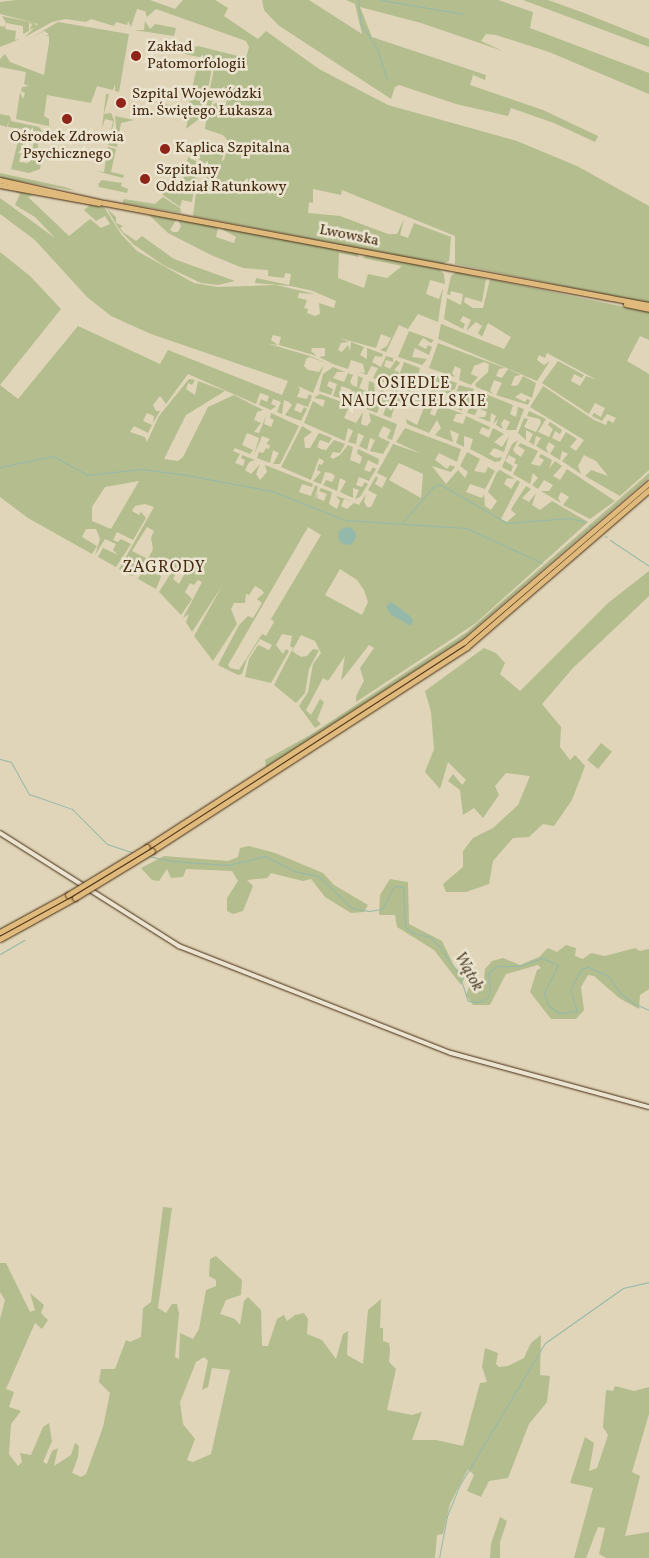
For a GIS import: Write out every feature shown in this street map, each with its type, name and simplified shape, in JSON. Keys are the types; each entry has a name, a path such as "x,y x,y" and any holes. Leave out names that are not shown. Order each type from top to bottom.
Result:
{"main road":[{"name":"Lwowska","path":"0,180 105,203 649,305"},
{"name":"Lwowska","path":"0,185 80,202 105,203"},
{"name":"Lwowska","path":"588,294 649,309"},
{"path":"0,932 147,847 464,642 649,483"},
{"path":"0,939 75,898 152,850 277,771 466,647 649,490"}],"street":[{"path":"0,833 179,946 450,1052 649,1107"}],"shaded area":[{"path":"16,0 150,0 175,9 183,0 215,0 228,8 224,16 258,39 266,31 319,69 388,105 517,141 577,166 649,206 649,303 455,264 455,236 342,190 341,195 313,189 313,203 309,202 308,213 340,216 388,234 397,234 404,219 400,235 408,238 414,223 451,237 449,261 443,264 193,216 197,185 197,192 205,191 207,176 196,175 192,202 182,200 180,207 163,195 161,188 167,185 167,191 180,194 188,157 209,168 224,160 229,142 223,135 205,129 207,113 215,103 225,106 227,100 217,99 214,94 211,107 206,108 215,64 217,63 216,70 224,68 225,71 231,72 232,64 223,65 223,62 165,50 161,44 163,41 173,43 173,50 177,41 181,46 190,44 193,48 198,46 246,58 249,47 246,41 156,9 147,17 145,11 137,9 131,27 128,21 127,25 116,22 114,26 91,19 86,22 65,19 52,22 25,37 38,24 0,14 0,2"},
{"path":"262,0 309,0 362,34 355,4 346,0 498,0 533,12 530,28 649,73 649,94 549,52 496,35 486,34 481,41 503,51 421,23 360,7 372,37 486,75 485,80 473,75 470,85 543,110 598,136 595,142 554,123 511,108 508,116 456,104 399,85 395,87 391,99 278,25 264,10"},
{"path":"523,0 548,0 584,13 649,39 649,47"},
{"path":"2,16 34,23 37,26 30,30 32,24 29,23 29,31 23,34 23,26 6,23"},
{"path":"145,21 150,29 155,24 176,28 174,36 134,30 144,30"},
{"path":"58,22 129,34 119,92 115,91 115,84 113,90 97,86 91,103 47,95 44,116 49,119 49,126 62,129 16,119 20,92 23,99 25,93 21,91 22,87 29,86 24,84 26,72 0,67 0,59 5,54 10,62 44,75 49,43 49,36 46,36 49,34 44,31 31,38"},
{"path":"6,23 5,29 16,31 15,40 20,39 0,47 0,26 4,27"},
{"path":"198,62 212,66 209,85 202,88 201,95 206,99 202,107 190,105 189,102"},
{"path":"106,94 109,94 104,114 111,113 114,120 111,138 117,138 115,116 134,120 121,123 117,147 108,145 113,121 105,119 102,128"},
{"path":"159,103 200,111 200,118 186,129 189,112 155,105"},
{"path":"0,114 10,116 11,121 39,127 43,132 8,127 9,119 7,127 0,125"},
{"path":"39,135 37,155 42,156 44,147 40,169 29,173 11,169 18,141 23,144 19,162 27,163 31,161 34,138"},
{"path":"210,143 219,145 224,152 221,163 210,167 194,156"},
{"path":"108,147 116,149 111,172 124,175 123,178 96,171 104,172"},
{"path":"0,173 65,187 76,191 0,178"},
{"path":"102,180 122,183 121,186 128,189 127,193 99,187 98,184"},
{"path":"13,191 34,195 28,197 69,236 90,219 101,228 110,224 105,216 96,221 84,210 90,205 104,207 121,234 137,251 194,283 217,287 276,285 315,294 299,293 298,298 307,300 304,308 308,309 307,313 315,316 320,314 319,303 334,308 336,301 313,291 291,286 255,283 256,278 289,285 291,274 285,273 284,278 268,276 268,270 243,268 211,255 168,233 149,215 176,220 170,230 173,232 178,232 181,226 178,220 218,227 216,237 234,243 236,237 220,228 357,253 359,257 339,253 338,278 364,288 368,274 387,278 402,266 363,258 366,255 439,269 444,274 445,284 430,280 426,294 439,299 443,288 438,322 418,314 408,329 399,325 386,352 380,350 387,346 391,338 381,334 376,348 339,338 349,342 341,343 338,350 342,352 348,345 350,351 351,342 364,347 360,355 367,359 367,348 383,354 382,357 375,356 372,362 381,367 386,356 393,358 393,362 386,360 384,366 390,369 396,360 400,363 394,370 400,373 404,362 420,368 417,381 407,376 403,386 409,388 415,383 410,392 373,378 378,368 371,366 367,375 359,372 365,373 363,364 351,360 348,369 319,357 325,356 325,348 312,348 311,351 317,356 279,345 281,337 273,335 271,340 278,345 269,344 310,356 329,364 310,357 306,359 304,366 308,370 319,372 324,365 313,393 298,386 300,389 297,397 307,399 309,394 312,396 308,407 297,403 294,410 301,413 304,407 307,409 301,421 285,415 292,405 289,402 284,400 282,414 277,412 281,402 273,399 271,404 276,406 271,410 259,405 261,399 267,402 269,396 260,393 256,404 188,374 166,404 160,396 153,405 156,411 160,411 153,423 154,416 147,413 143,421 152,425 148,433 134,426 130,432 145,437 147,442 159,416 189,379 195,380 192,385 188,383 186,389 195,395 198,381 225,391 186,415 164,459 178,461 183,457 208,407 234,395 263,410 257,412 254,420 261,423 254,432 259,433 267,414 264,424 271,427 274,420 270,418 271,413 299,426 280,464 273,464 279,453 273,450 270,463 257,458 259,452 263,453 266,448 269,449 270,445 266,444 270,439 262,436 254,455 259,438 247,433 242,445 253,450 250,454 235,448 233,451 240,454 235,463 243,466 245,460 241,458 242,455 255,460 249,462 245,470 251,474 260,464 256,474 260,480 267,472 265,465 313,484 312,487 302,484 299,492 311,496 315,485 318,487 314,500 318,492 317,498 324,501 327,494 319,491 321,488 332,492 329,504 337,509 340,501 336,496 352,501 344,499 341,506 347,509 354,503 359,505 366,494 364,502 367,507 371,507 377,495 368,490 376,476 378,478 375,484 382,488 387,478 377,473 393,444 422,454 396,442 405,428 461,449 457,462 439,453 435,460 447,469 450,465 455,467 451,472 432,466 446,484 458,470 465,478 468,472 460,466 467,452 480,459 474,471 485,473 488,467 495,471 485,489 470,484 466,492 482,498 484,494 485,506 491,510 497,501 488,492 497,472 500,470 515,479 507,478 504,484 511,489 517,480 520,482 501,519 507,522 516,514 511,510 526,486 531,489 522,498 529,502 536,493 532,505 540,510 552,501 588,522 476,623 356,702 356,696 364,681 360,668 374,648 369,645 341,681 345,656 328,681 323,678 306,710 311,715 320,699 324,702 317,720 321,724 315,728 299,706 308,692 313,664 321,653 315,641 301,635 292,651 301,657 307,656 313,649 319,650 309,669 305,693 296,703 274,685 293,648 290,646 292,636 282,634 276,645 283,654 286,649 289,651 271,683 245,677 249,659 258,645 269,650 272,645 260,639 247,659 242,674 238,675 218,665 239,625 248,616 253,618 262,603 257,599 264,593 262,590 255,586 249,595 246,594 245,603 234,603 231,609 237,624 213,661 194,636 222,586 192,632 186,622 189,614 183,618 202,582 198,580 194,585 190,583 185,592 192,599 181,615 159,592 171,573 176,573 173,579 179,584 185,573 172,566 174,562 167,558 158,572 161,577 156,589 138,579 153,549 151,538 154,531 147,527 132,551 146,558 138,572 132,576 119,569 154,507 145,504 135,506 132,511 139,515 141,512 146,518 133,540 117,532 113,540 118,542 121,539 131,544 116,567 98,557 103,548 118,555 113,550 116,544 105,539 95,555 100,539 96,529 86,529 82,537 97,546 92,554 28,518 0,497 0,385 18,399 78,326 160,364 168,350 282,395 288,381 151,334 111,316 87,297 35,240 0,214 0,198 55,238 35,217 15,205 20,194","holes":["399,463 423,474 421,498 389,480","139,481 111,529 92,521 92,507 105,487","308,527 321,535 271,619 274,622 266,636 262,634 239,670 230,668 228,665","340,569 357,580 364,590 368,602 362,615 325,595"]},
{"path":"163,197 180,208 181,213 122,203 124,199 155,204"},
{"path":"107,209 116,217 116,223 123,226 120,228 123,232 136,241 142,236 174,259 235,281 218,285 201,283 163,265 133,244 119,229"},
{"path":"0,252 30,276 61,309 0,385"},
{"path":"456,272 486,279 482,302 465,297 464,302 473,308 483,308 490,279 649,312 649,340 640,336 627,361 649,374 649,470 620,496 585,476 591,470 608,476 596,461 584,455 578,466 581,474 562,461 568,454 562,451 560,460 550,454 555,446 549,442 546,448 548,453 536,446 541,438 536,436 534,445 529,442 533,434 526,430 526,440 518,433 524,418 528,419 524,427 536,432 541,423 540,419 527,416 529,411 546,419 538,432 549,437 553,429 548,425 550,422 562,430 560,434 555,431 552,438 560,442 566,432 577,439 570,447 576,451 584,440 530,407 543,386 594,420 606,425 608,420 613,423 616,418 607,414 602,421 592,416 594,413 601,417 605,408 595,403 589,414 542,383 558,361 584,375 582,378 574,374 571,381 580,386 586,376 597,380 547,353 545,358 539,355 537,360 544,365 550,361 537,381 438,339 441,324 504,349 511,337 488,323 482,337 478,333 482,326 476,322 466,331 471,320 463,316 460,321 465,324 463,329 444,319 447,298 461,305 463,294 451,291 450,295 447,294 451,276"},
{"path":"409,331 434,340 431,343 423,338 418,345 426,349 428,345 432,347 429,355 415,348 412,357 427,359 422,365 398,357"},
{"path":"438,343 505,368 499,369 496,376 502,378 508,369 521,375 515,376 511,385 518,385 523,376 536,383 532,398 521,393 515,397 525,402 527,399 530,400 528,405 496,395 502,383 494,380 490,391 494,394 476,387 475,384 488,372 489,364 484,362 474,366 471,374 478,377 471,385 459,380 461,369 455,366 452,373 455,377 429,368"},
{"path":"333,367 345,372 337,372 333,378 344,382 348,373 353,375 350,382 357,387 358,376 363,378 359,388 368,392 369,381 374,383 375,394 379,395 382,389 378,385 385,387 382,397 391,400 393,389 411,396 409,404 396,401 391,418 383,415 387,405 381,403 377,413 361,407 362,402 366,403 367,397 360,394 356,404 344,400 352,390 347,388 341,386 340,398 333,396 337,384 329,381 327,386 333,389 331,395 319,391 323,374"},
{"path":"429,373 457,383 455,389 450,391 453,394 444,393 442,399 445,404 428,398 435,379 429,376 424,381"},
{"path":"459,385 474,389 469,399 475,402 478,391 513,405 510,414 516,417 518,407 524,409 516,430 506,430 510,422 504,419 501,424 503,429 496,425 498,419 493,424 496,416 491,413 490,422 478,417 485,417 487,412 478,408 475,415 467,413 471,404 463,401 462,411 451,406"},
{"path":"320,394 350,405 344,418 356,423 363,412 361,424 367,426 371,421 369,413 397,424 392,440 387,438 391,430 383,426 379,434 379,437 390,442 383,454 370,451 375,440 370,438 367,450 359,446 364,436 358,433 356,444 348,442 353,431 348,428 345,441 304,423 313,401 323,407 325,400 314,398"},
{"path":"418,397 434,403 430,414 435,416 439,405 463,414 456,414 453,421 463,424 466,416 490,427 489,430 482,427 479,433 489,438 493,428 504,434 494,442 502,447 509,436 504,452 494,448 489,454 496,458 502,457 500,461 495,462 470,449 473,439 464,436 464,447 456,443 459,434 450,430 453,442 435,435 441,428 437,420 429,433 407,424 406,419 417,425 426,403 415,401"},
{"path":"302,426 312,432 304,438 305,448 310,448 319,433 332,438 329,443 320,440 317,447 321,449 326,450 334,440 345,444 340,453 333,452 330,457 333,459 340,455 348,445 353,447 350,460 360,464 362,457 357,453 358,449 379,459 378,465 368,460 364,470 370,472 373,467 376,469 369,481 359,477 356,485 362,487 365,482 368,484 360,497 355,499 359,490 353,488 353,498 340,492 346,481 340,478 337,491 323,485 326,480 332,482 335,476 331,473 325,472 321,484 313,481 321,472 317,470 319,464 322,465 324,461 319,458 311,480 281,467"},
{"path":"518,440 513,450 521,457 525,450 518,446 520,443 538,451 531,464 540,466 544,460 539,457 541,454 552,460 549,469 555,461 562,466 553,476 560,480 567,469 615,501 590,519 563,505 569,497 561,492 558,498 561,503 541,491 549,491 553,485 544,480 538,489 532,485 538,478 533,473 530,484 513,474 518,465 514,463 516,459 509,455 505,461 513,466 511,472 502,467 512,444"},
{"path":"649,473 649,478 460,641 266,767 265,760 310,735 467,632"},
{"path":"343,527 351,527 356,532 354,543 343,545 338,540 338,532"},
{"path":"649,571 649,596 573,668 542,704 561,727 560,747 570,760 575,755 585,766 572,800 554,826 543,824 529,837 513,838 493,861 489,884 466,892 446,892 443,884 463,867 463,851 473,838 493,828 518,805 530,776 506,773 495,786 499,795 483,818 474,808 463,815 460,790 448,781 453,774 462,785 466,780 448,762 440,789 425,772 434,749 431,712 425,691 484,648 496,653 505,663 500,674 520,691 608,603"},
{"path":"391,602 409,615 413,620 411,626 390,614 386,606"},
{"path":"601,743 612,752 598,769 587,760"},
{"path":"249,846 275,853 323,873 334,885 368,905 364,912 351,913 325,897 311,879 303,881 271,873 267,878 247,880 253,886 243,911 233,914 227,911 227,898 238,881 232,871 186,869 183,877 171,878 167,869 159,881 152,880 141,868 164,856 228,861 238,857 240,848"},
{"path":"390,879 408,882 409,924 442,941 454,966 465,977 461,985 434,950 397,927 395,915 379,915 380,895"},
{"path":"566,945 576,948 575,956 583,959 591,953 605,956 635,948 640,951 649,949 649,989 640,995 639,1009 619,998 594,976 588,975 581,987 584,1010 576,1019 551,1019 530,992 537,970 541,968 538,965 506,974 490,1005 473,1005 466,995 470,985 474,992 483,991 485,969 492,961 503,958 520,965 539,957 548,948 557,952"},
{"path":"163,1207 172,1208 158,1308 166,1313 172,1304 177,1304 179,1314 175,1357 179,1359 180,1333 193,1339 199,1329 206,1290 216,1286 216,1280 209,1276 210,1259 216,1256 242,1280 241,1295 226,1300 220,1314 235,1319 240,1325 244,1301 248,1297 261,1310 262,1346 268,1346 277,1319 284,1315 287,1321 295,1315 304,1313 308,1319 307,1334 322,1340 336,1359 343,1334 348,1331 347,1355 363,1364 368,1310 381,1299 380,1328 383,1328 383,1341 389,1343 389,1362 396,1369 387,1410 412,1415 422,1412 412,1440 436,1440 463,1446 480,1383 487,1382 482,1367 485,1348 498,1353 496,1364 499,1367 508,1366 524,1358 531,1343 541,1335 540,1375 550,1376 547,1402 529,1424 508,1478 489,1481 481,1497 467,1491 474,1475 468,1469 450,1504 443,1534 437,1535 435,1558 0,1558 0,1319 5,1300 0,1292 0,1263 6,1263 30,1312 35,1310 30,1293 44,1305 41,1313 48,1320 42,1329 35,1323 6,1389 14,1392 9,1407 21,1411 11,1424 9,1454 18,1466 22,1462 20,1453 31,1455 43,1427 49,1423 52,1441 43,1462 47,1464 52,1451 58,1448 54,1466 71,1455 75,1443 79,1446 78,1457 72,1473 81,1477 86,1474 103,1427 110,1393 99,1382 101,1369 115,1369 126,1340 130,1342 141,1337 143,1308 151,1302","holes":["204,1357 208,1361 202,1390 208,1387 212,1368 230,1370 211,1454 193,1462 187,1460 195,1439 183,1424 180,1402 196,1362"]},
{"path":"615,1386 634,1391 649,1387 649,1414 632,1472 640,1476 625,1536 649,1532 649,1558 606,1558 599,1554 605,1528 598,1527 586,1558 574,1558 593,1488 570,1483 585,1437 594,1443 589,1471 597,1468 608,1435 603,1427 606,1390 613,1391"},
{"path":"500,1517 507,1521 500,1542 500,1558 490,1558 491,1544"}],"waterway":[{"path":"358,0 361,24 377,49 387,80"},
{"path":"381,0 464,14"},
{"path":"0,467 53,456 87,475 141,469 181,474 272,491 345,520 466,528 542,563"},
{"path":"401,524 432,488 440,484 507,523 569,518 586,522"},
{"path":"610,540 649,566"},
{"name":"Wątok","path":"0,759 11,762 29,794 72,809 107,844 134,853"},
{"name":"Wątok","path":"148,856 172,861 228,865 265,856 294,871 318,876 352,908 369,911 382,909 394,886 403,887 405,927 413,933 430,937 440,947 460,977 468,1001 479,1002 487,998 490,991 488,973 497,966 519,966 542,958 558,965 544,992 548,1005 559,1013 577,1011 570,989 581,969 588,967 608,976 620,993 633,1003 649,1010"},
{"path":"0,954 24,940"},
{"path":"439,1558 447,1516 459,1486 545,1343 623,1288 649,1282"}],"place":[{"name":"Zakład Patomorfologii","path":"136,56"},
{"name":"Szpital Wojewódzki im. Świętego Łukasza","path":"121,103"},
{"name":"Ośrodek Zdrowia Psychicznego","path":"67,119"},
{"name":"Kaplica Szpitalna","path":"165,149"},
{"name":"Szpitalny Oddział Ratunkowy","path":"145,179"}],"district":[{"name":"OSIEDLE NAUCZYCIELSKIE","path":"414,393"},
{"name":"ZAGRODY","path":"164,568"}]}
